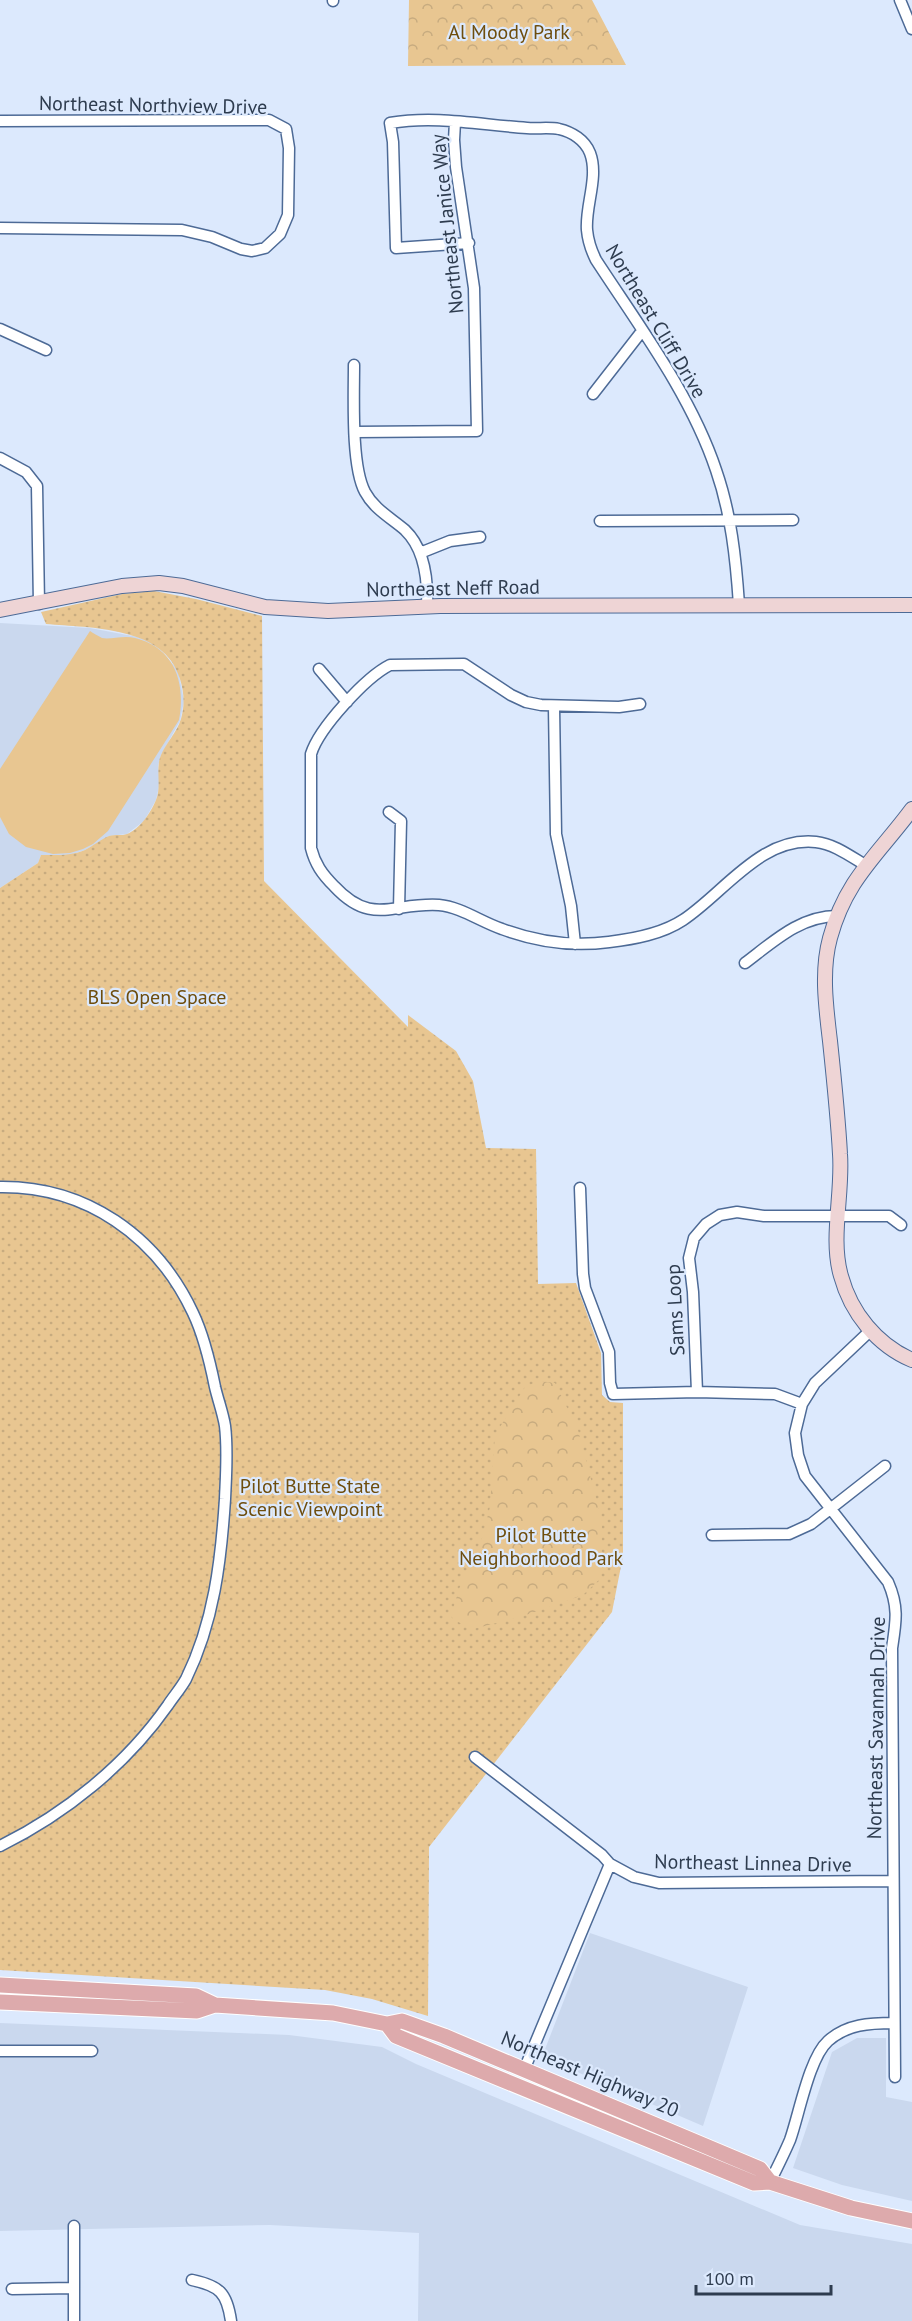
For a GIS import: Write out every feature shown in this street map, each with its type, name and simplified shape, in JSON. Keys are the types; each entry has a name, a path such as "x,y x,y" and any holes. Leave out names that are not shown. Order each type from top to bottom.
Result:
{"main road":[{"name":"Northeast Neff Road","path":"0,610 122,586 159,583 183,586 265,607 328,611 428,607 912,605"},
{"path":"912,809 865,865 847,892 830,939 825,974 841,1156 837,1252 840,1276 849,1298 870,1331 902,1356 912,1360"},
{"name":"Northeast Highway 20","path":"0,1985 196,1996 215,2004 333,2013 387,2024 402,2021 760,2169 770,2182"},
{"name":"Northeast Highway 20","path":"0,2002 197,2012 215,2004"},
{"name":"Northeast Highway 20","path":"387,2024 396,2036 754,2183 770,2182 851,2208 912,2221"}],"street":[{"path":"900,0 912,29"},
{"name":"Northeast Northview Drive","path":"0,121 269,120 286,129 289,148 288,215 280,234 265,248 252,251 241,249 212,237 182,230 0,228"},
{"name":"Northeast Cliff Drive","path":"469,243 396,248 393,142 390,123 412,120 559,129 580,137 590,154 592,174 586,228 589,246 596,261 684,397 716,470 729,521 736,563 739,605"},
{"name":"Northeast Janice Way","path":"356,432 477,431 474,288 456,167 455,122"},
{"path":"0,329 46,350"},
{"path":"592,394 642,331"},
{"path":"354,365 358,475 365,491 379,509 406,531 420,553 426,575 428,607"},
{"path":"0,458 26,472 37,486 39,604"},
{"path":"600,521 793,520"},
{"path":"420,553 450,541 480,537"},
{"path":"640,704 619,707 554,707 526,702 511,695 464,664 390,665 380,670 347,702 314,742 311,753 311,848 314,861 321,873 344,898 368,910 431,905 448,906 502,929 552,943 575,944 608,943 648,935 682,921 758,858 784,846 798,843 822,843 865,865"},
{"path":"319,669 347,702"},
{"path":"554,707 556,834 571,906 575,944"},
{"path":"389,812 401,821 399,909"},
{"path":"746,963 788,930 823,916 837,916"},
{"path":"0,1187 55,1194 90,1206 122,1225 148,1245 173,1276 193,1314 207,1352 225,1426 227,1459 222,1543 215,1590 203,1638 185,1681 154,1726 113,1768 75,1800 33,1829 0,1846"},
{"path":"580,1188 585,1288 609,1352 610,1383 613,1394 697,1392 775,1394 802,1404"},
{"name":"Sams Loop","path":"697,1392 693,1292 689,1258 694,1238 706,1224 715,1218 737,1212 764,1216 889,1216 901,1225"},
{"name":"Northeast Savannah Drive","path":"870,1331 815,1383 802,1404 795,1433 798,1455 806,1476 888,1582 896,1599 897,1619 892,1648 895,2077"},
{"path":"712,1535 789,1534 811,1524 885,1466"},
{"name":"Northeast Linnea Drive","path":"475,1756 602,1855 610,1864 634,1877 659,1883 893,1881"},
{"path":"524,2070 610,1864"},
{"path":"770,2182 789,2142 812,2068 827,2041 847,2029 865,2023 894,2023"},
{"path":"0,2050 92,2051"},
{"path":"74,2226 74,2321"},
{"path":"192,2280 214,2286 222,2293 228,2301 231,2321"},
{"path":"12,2289 74,2288"}],"shaded area":[{"path":"0,623 90,628 138,637 155,644 178,670 184,701 180,721 161,755 158,766 160,782 156,800 144,821 127,834 109,836 85,850 70,855 41,855 38,863 0,888"},
{"path":"590,1933 748,1987 703,2126 542,2057"},
{"path":"0,2023 289,2035 382,2047 416,2064 800,2225 912,2244 912,2321 418,2321 419,2233 270,2225 0,2231"},
{"path":"857,2038 886,2038 886,2097 912,2102 912,2201 842,2185 793,2168 832,2052"}],"green space":[{"name":"Al Moody Park","path":"409,0 592,0 626,65 408,66"},
{"name":"Pilot Butte State Scenic Viewpoint","path":"154,591 262,616 264,881 408,1027 408,1015 456,1051 473,1081 486,1148 536,1149 538,1284 576,1283 601,1353 602,1395 610,1402 623,1403 623,1556 612,1612 429,1847 428,2016 372,1999 325,1990 0,1970 0,888 38,863 41,855 80,852 109,836 132,832 154,805 158,794 159,760 179,724 183,709 184,699 180,679 172,662 159,649 143,639 104,629 46,624 41,612 122,594"},
{"path":"90,631 102,638 135,638 160,650 175,669 179,680 181,706 179,720 108,831 83,849 70,853 53,854 26,847 9,834 0,817 0,769"},
{"name":"Pilot Butte Neighborhood Park","path":"539,1381 555,1383 578,1430 602,1521 601,1578 583,1595 523,1616 473,1629 454,1620 451,1616 459,1589 482,1538 490,1507 495,1435 525,1387"}],"park label":[{"name":"BLS Open Space","path":"157,997"}]}
